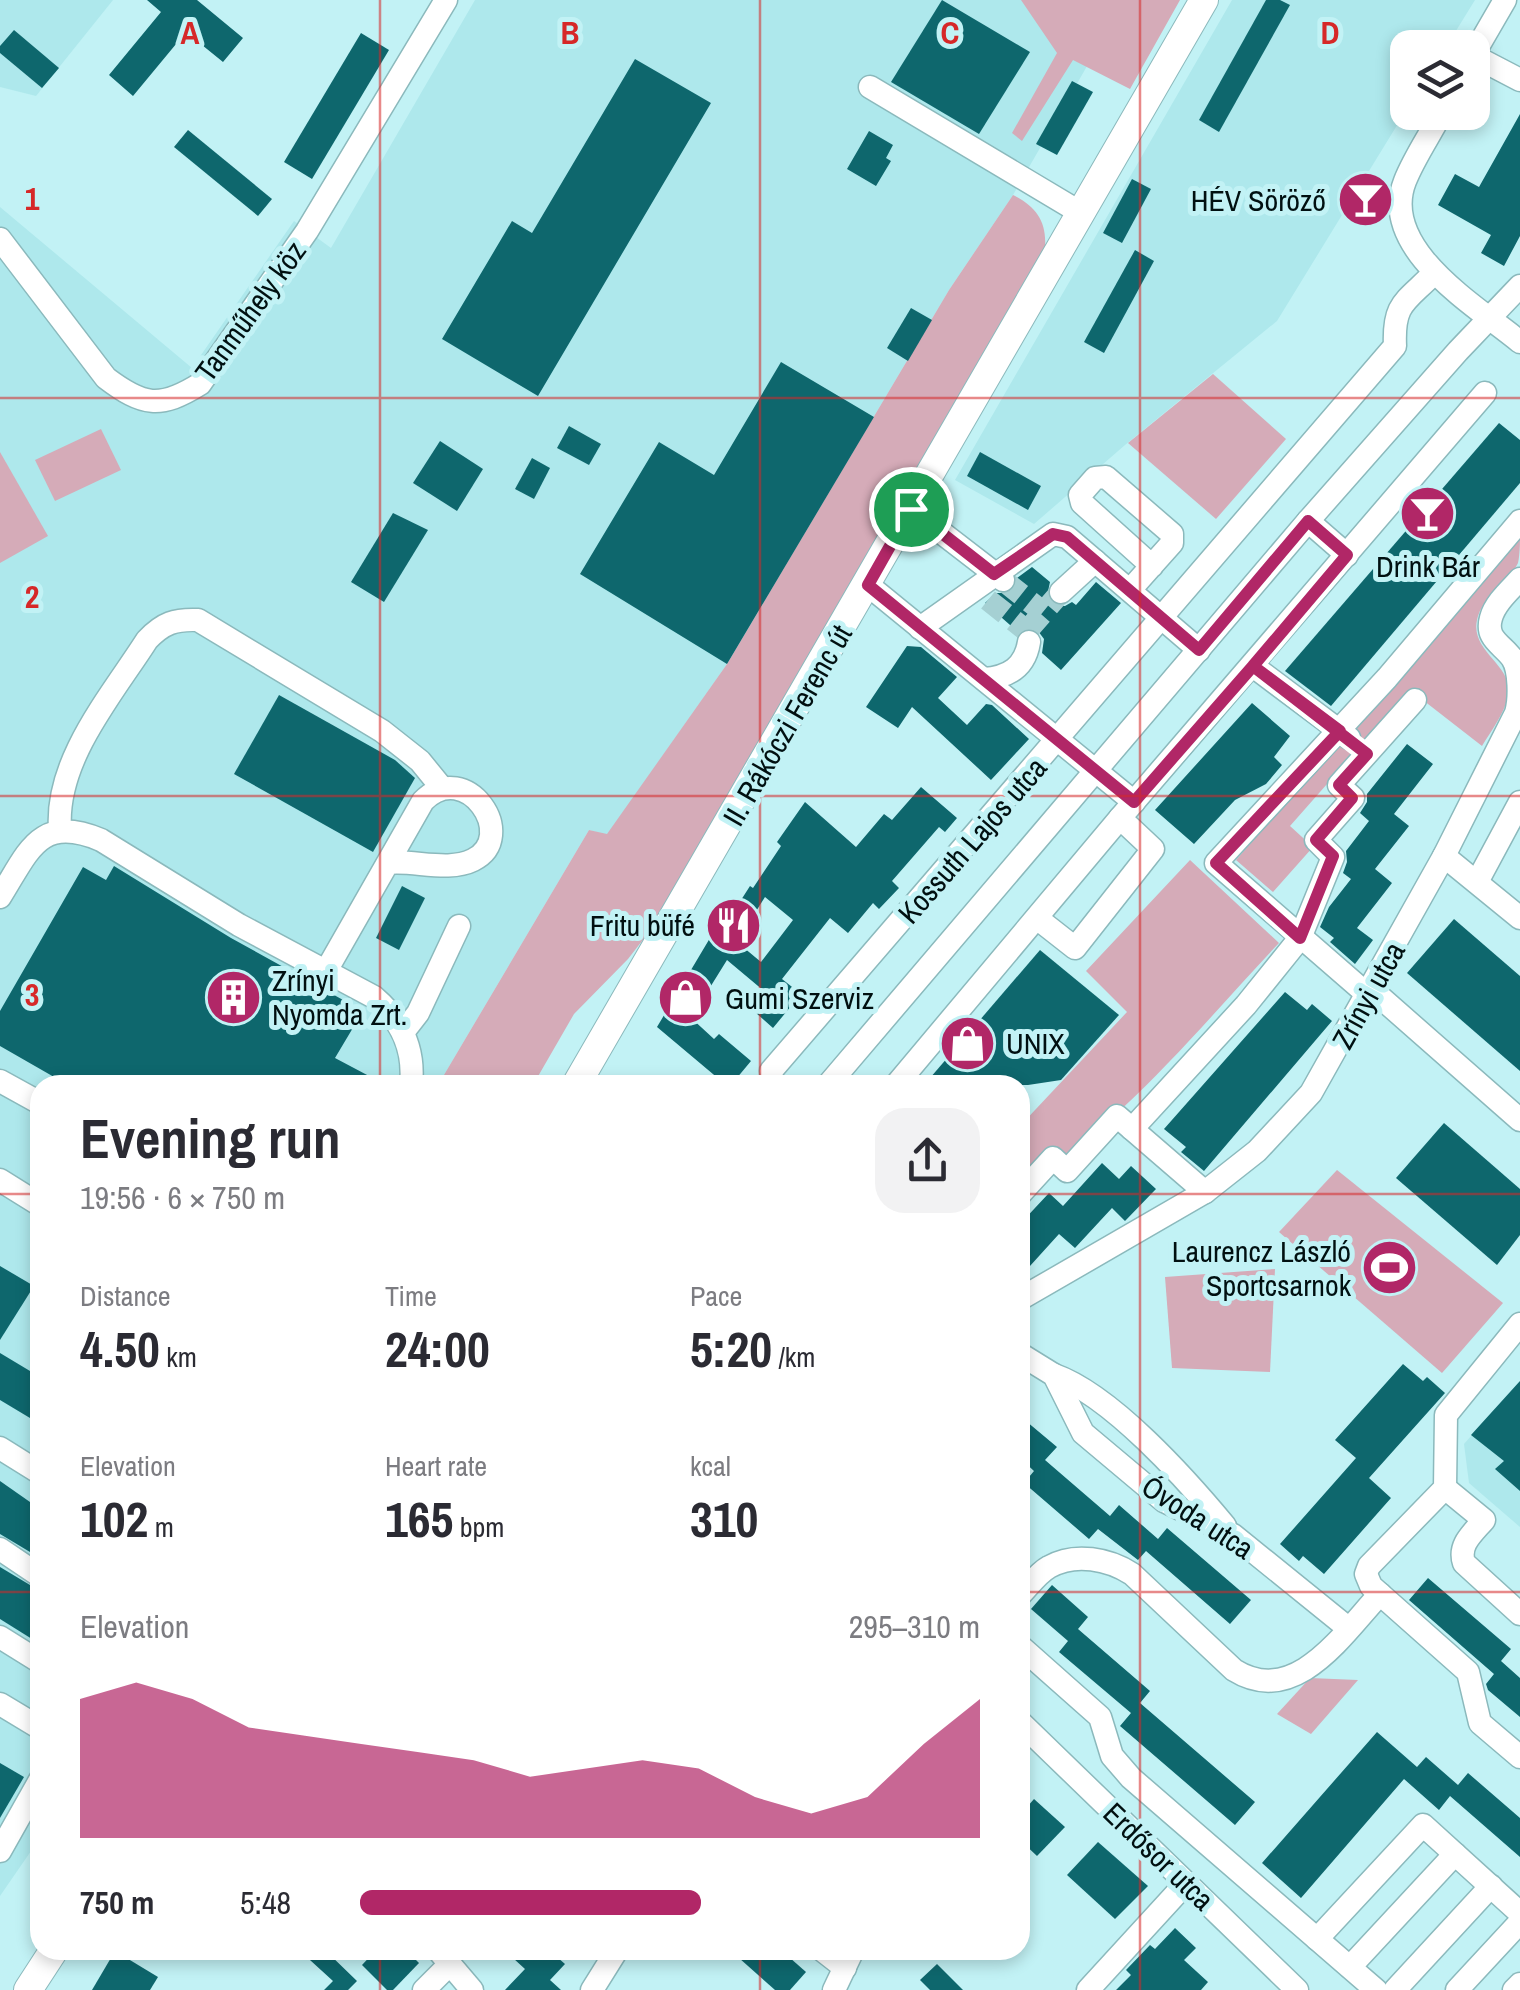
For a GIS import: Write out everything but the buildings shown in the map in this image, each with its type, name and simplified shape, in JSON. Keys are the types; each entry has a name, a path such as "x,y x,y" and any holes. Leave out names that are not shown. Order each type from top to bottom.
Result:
{"main road":[{"name":"II. Rákóczi Ferenc út","path":"582,1075 1204,0"},
{"path":"28,1990 48,1960"}],"street":[{"name":"Tanműhely köz","path":"0,240 106,378 128,395 151,402 176,400 200,384 307,231 446,0"},
{"path":"1488,30 1506,0"},
{"path":"1490,65 1520,80"},
{"path":"870,87 1081,213"},
{"path":"1435,130 1421,165 1404,184 1403,222 1413,245 1434,272 1520,342"},
{"name":"Kossuth Lajos utca","path":"772,1075 1395,346 1394,320 1407,297 1434,272"},
{"name":"Kossuth Lajos utca","path":"837,1075 1308,521 1520,286"},
{"path":"905,1075 1485,393"},
{"path":"1130,590 1152,566 1172,543 1172,534 1106,477 1095,478 1080,494 1082,503 1152,566"},
{"path":"911,509 999,577"},
{"path":"1308,521 1347,555"},
{"path":"1520,522 1340,731 1216,863 1300,938 1370,992 1520,1120"},
{"path":"920,628 981,594 1053,534 1067,537 1199,650"},
{"path":"1496,550 1520,570"},
{"path":"1062,592 1095,561"},
{"name":"Zrínyi utca","path":"1030,1293 1205,1192 1257,1151 1311,1093 1444,856 1516,714 1520,696 1518,663 1494,641 1490,620 1520,579"},
{"path":"868,585 1096,772 1153,850 1075,948 1038,918"},
{"path":"60,829 58,803 84,738 147,640 159,627 178,620 198,620 382,731 420,761 442,788 468,793 482,804 490,818 487,848 476,860 462,864 388,864"},
{"path":"984,679 999,678 1013,671 1026,658 1029,642"},
{"path":"1253,666 1367,754"},
{"path":"1132,1129 1246,1005 1300,938 1333,856 1316,840 1352,798 1339,785 1415,700"},
{"path":"326,971 423,801 442,788"},
{"path":"1477,882 1520,802"},
{"path":"0,897 35,842 60,829 81,831 239,924 374,996 392,1012 404,1031 410,1075"},
{"path":"1444,856 1520,918"},
{"path":"404,1031 418,1014 458,926"},
{"path":"0,1081 30,1098"},
{"path":"1030,1183 1053,1158 1067,1171 1117,1116 1205,1192"},
{"path":"0,1180 30,1200"},
{"path":"1520,1324 1446,1415 1445,1488 1369,1566 1366,1580 1468,1672 1480,1723 1520,1756"},
{"path":"1030,1360 1078,1383 1182,1473 1233,1535"},
{"name":"Óvoda utca","path":"1054,1374 1083,1433 1164,1501 1233,1535 1348,1628"},
{"path":"0,1448 30,1467"},
{"path":"1445,1488 1484,1520 1464,1544 1464,1563 1520,1614"},
{"path":"0,1549 30,1569"},
{"path":"1030,1585 1046,1568 1062,1562 1100,1559 1117,1564 1234,1670 1248,1679 1267,1683 1305,1672 1380,1594"},
{"path":"0,1637 30,1656"},
{"path":"1030,1655 1100,1718 1112,1756 1131,1778 1376,1990"},
{"path":"0,1704 30,1722"},
{"name":"Erdősor utca","path":"1030,1732 1298,1990"},
{"path":"0,1851 30,1798"},
{"path":"1317,1940 1423,1824 1520,1913"},
{"path":"1350,1967 1455,1854"},
{"path":"1088,1990 1186,1883"},
{"path":"1395,1990 1490,1886"},
{"path":"1457,1990 1520,1922"},
{"path":"424,1990 442,1960"},
{"path":"447,1960 472,1990"},
{"path":"592,1990 611,1960"},
{"path":"834,1990 849,1960"},
{"path":"1514,1990 1520,1984"}],"shaded area":[{"path":"0,0 113,0 36,96 0,87"},
{"path":"475,0 1125,0 1013,195 949,290 727,664 607,835 589,830 444,1075 30,1075 30,1852 0,1896 0,207 192,368 294,221 331,248"},
{"path":"1021,0 1180,0 1130,89 1073,60 1022,141 1012,133 1057,53"},
{"path":"1232,0 1475,0 1456,30 1390,30 1390,130 1394,130 1277,321 1034,524 955,480"},
{"path":"1013,195 1028,205 1044,230 1045,248 663,914 628,959 574,1014 539,1075 444,1075 589,830 607,834 727,664 949,290"},
{"path":"1213,374 1286,439 1216,519 1128,443"},
{"path":"101,429 121,470 55,501 35,460"},
{"path":"0,452 48,536 0,563"},
{"path":"1520,532 1518,563 1484,604 1477,620 1480,641 1508,686 1504,710 1482,746 1410,690 1290,826 1313,847 1273,892 1236,860"},
{"path":"1190,860 1279,943 1125,1105 1030,1181 1030,1115 1127,1012 1086,971"},
{"name":"Laurencz László Sportcsarnok","path":"1337,1170 1503,1303 1442,1373 1279,1232"},
{"path":"1275,1269 1270,1372 1172,1368 1165,1277"},
{"path":"1519,1382 1520,1527 1469,1483 1464,1444"},
{"path":"1310,1678 1358,1680 1311,1734 1277,1714"}],"tunnel":[{"path":"1004,581 1043,612"},
{"path":"1027,631 1061,592"},
{"path":"988,600 1027,631 1029,642"}],"place":[{"name":"HÉV Söröző","path":"1365,200"},
{"name":"Drink Bár","path":"1428,513"},
{"name":"Fritu büfé","path":"734,925"},
{"name":"Zrínyi Nyomda Zrt.","path":"233,997"},
{"name":"Gumi Szerviz","path":"686,998"},
{"name":"UNIX","path":"967,1043"},
{"name":"Laurencz László Sportcsarnok","path":"1390,1268"}],"route":[{"path":"911,509 868,585 1134,802 1253,666 1340,731 1367,754 1339,785 1352,798 1316,840 1333,856 1300,938 1216,863 1340,731 1268,676 1253,666 1347,555 1308,521 1199,650 1067,537 1053,534 994,574 911,509"}]}
